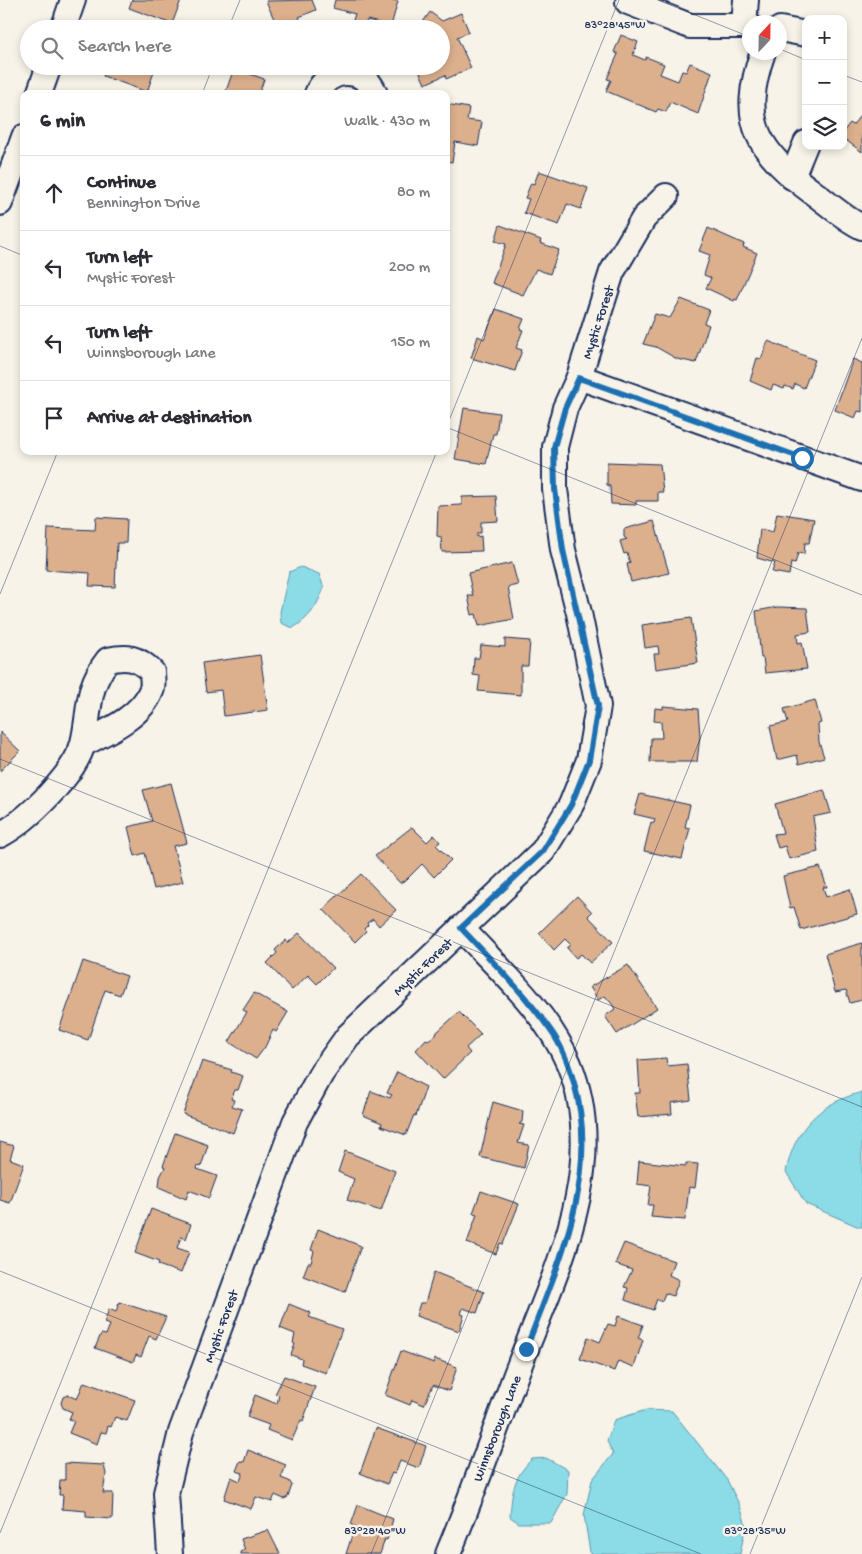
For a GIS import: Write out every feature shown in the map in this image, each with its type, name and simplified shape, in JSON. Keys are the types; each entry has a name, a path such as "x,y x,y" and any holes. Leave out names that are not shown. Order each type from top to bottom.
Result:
{"street":[{"path":"66,20 73,0"},
{"path":"746,0 747,15"},
{"path":"628,2 690,26 742,25"},
{"path":"787,30 802,33"},
{"path":"760,60 753,83 753,114 764,147 792,177 862,227"},
{"path":"41,90 46,75"},
{"path":"320,90 329,77 337,75"},
{"path":"355,75 367,80 373,90"},
{"path":"792,177 803,150"},
{"path":"8,191 20,151"},
{"name":"Mystic Forest","path":"170,1554 166,1494 181,1432 295,1122 321,1074 348,1036 543,851 571,805 589,760 598,706 563,550 555,489 554,447 565,408 579,378 612,272 644,218 666,196"},
{"path":"579,378 862,479"},
{"path":"0,835 41,803 71,768 83,744"},
{"name":"Winnsborough Lane","path":"448,1554 575,1213 584,1136 578,1097 569,1064 552,1032 461,928"}],"water":[{"path":"301,567 319,574 324,588 312,611 293,628 281,623 280,612 289,572"},
{"path":"862,1092 862,1227 859,1227 806,1204 786,1172 795,1143 811,1120 833,1103"},
{"path":"646,1410 672,1411 727,1480 740,1506 746,1525 740,1554 592,1554 590,1552 584,1515 592,1480 613,1454 607,1441 614,1420"},
{"path":"546,1458 568,1470 567,1494 551,1523 519,1523 510,1517 513,1492 517,1479 532,1459"}],"building":[{"path":"132,0 181,0 174,20 161,20 129,8"},
{"path":"312,0 316,10 299,17 300,20 274,20 266,1"},
{"path":"335,0 398,1 393,20 353,20 355,14 333,8"},
{"path":"430,12 441,20 424,20"},
{"path":"461,13 469,32 457,37 471,68 446,79 445,75 450,75 450,20 444,20"},
{"path":"621,35 638,42 633,55 645,60 646,57 664,64 660,74 678,81 682,71 686,72 690,63 712,72 698,114 670,102 666,112 658,109 656,112 606,91 611,80 607,79 618,54 614,52"},
{"path":"153,75 148,90 142,90 103,76"},
{"path":"232,75 253,75 264,79 260,90 226,90"},
{"path":"421,75 445,75 425,84"},
{"path":"450,105 469,108 467,120 482,122 478,146 455,142 452,162 450,162"},
{"path":"862,113 862,152 847,141 847,127 850,123 853,125"},
{"path":"539,171 588,188 581,209 567,204 559,225 524,213 529,199 525,198 531,183 534,184"},
{"path":"500,225 541,240 540,243 559,250 550,274 536,269 523,295 492,283 506,244 495,241"},
{"path":"708,228 744,244 743,247 757,253 737,300 735,299 734,301 706,288 711,278 704,275 710,255 699,251"},
{"path":"681,299 709,310 704,323 709,325 696,363 677,359 656,347 643,344 655,314 670,318"},
{"path":"496,309 524,319 520,329 523,330 516,348 522,350 515,371 471,358 478,336 484,339"},
{"path":"768,341 815,360 804,388 795,384 793,389 785,386 784,389 773,385 771,390 750,381 757,358 761,359"},
{"path":"853,359 862,363 862,412 858,411 855,418 835,410"},
{"path":"464,408 499,413 496,434 493,434 486,464 455,459"},
{"path":"607,462 660,464 663,492 658,492 658,501 636,501 636,505 611,504 610,486 607,485"},
{"path":"496,496 498,521 481,522 481,533 477,533 477,537 481,536 482,551 442,552 441,537 437,536 438,506 462,505 462,497"},
{"path":"777,513 814,519 809,543 805,543 804,554 798,553 795,564 791,563 789,575 772,572 775,563 757,558 760,529 773,532"},
{"path":"96,517 127,519 126,543 117,543 115,587 89,586 90,573 46,570 48,528 95,530"},
{"path":"654,521 669,573 631,582 627,564 630,563 627,553 624,554 620,541 627,539 624,537 624,529"},
{"path":"512,563 518,585 508,587 514,619 479,626 476,614 472,615 468,596 473,596 468,573"},
{"path":"778,607 807,608 810,632 797,634 798,643 802,642 807,669 765,673 763,658 761,658 756,611"},
{"path":"691,618 698,663 656,669 654,654 659,654 658,646 645,648 642,625"},
{"path":"505,639 530,641 528,666 521,666 521,695 478,691 480,676 473,675 474,658 479,658 481,645 505,647"},
{"path":"260,655 268,710 224,716 221,690 206,692 202,663"},
{"path":"815,700 821,723 818,724 819,742 824,757 799,764 797,755 777,760 770,726 788,722 784,709"},
{"path":"663,706 698,709 700,736 697,762 650,762 651,738 662,738 661,722 654,721 655,708 663,709"},
{"path":"0,732 20,751 0,771"},
{"path":"171,783 187,843 173,846 183,882 154,889 145,853 135,856 128,827 152,821 143,790"},
{"path":"824,790 831,813 813,817 818,852 789,859 785,846 778,848 774,834 783,833 775,804"},
{"path":"640,794 690,805 685,827 690,828 682,859 644,851 651,822 654,823 655,819 634,814"},
{"path":"412,827 427,842 434,835 440,842 436,845 451,860 434,877 422,864 407,879 400,883 375,856"},
{"path":"820,867 827,887 823,887 826,897 850,889 857,914 801,930 794,907 790,908 783,876"},
{"path":"361,874 396,910 379,926 373,919 367,923 368,925 364,929 366,931 355,942 323,909"},
{"path":"577,896 592,912 588,916 613,942 590,963 581,954 576,958 567,948 571,945 565,939 554,950 539,933"},
{"path":"299,933 333,968 317,984 308,975 292,990 267,963 277,953 275,950 286,940 288,943"},
{"path":"862,943 862,1000 850,1003 846,990 835,992 825,954"},
{"path":"83,961 127,976 120,995 105,990 88,1040 59,1030"},
{"path":"628,965 657,1008 617,1034 605,1016 615,1009 605,996 598,1000 590,987"},
{"path":"254,993 288,1012 276,1032 273,1030 265,1047 256,1059 229,1042 247,1012 243,1010"},
{"path":"459,1012 481,1034 466,1048 470,1053 443,1079 416,1050 426,1039 428,1040 436,1035"},
{"path":"666,1058 667,1066 687,1064 691,1100 671,1103 672,1114 638,1117 635,1093 640,1093 638,1060"},
{"path":"202,1061 232,1070 231,1072 243,1076 238,1090 235,1090 231,1099 234,1100 232,1106 242,1109 233,1133 183,1114"},
{"path":"397,1072 426,1087 416,1116 414,1115 406,1135 381,1126 382,1123 363,1115 371,1091 390,1098 392,1095 387,1093"},
{"path":"493,1102 523,1111 522,1122 519,1124 524,1125 518,1143 529,1145 524,1168 480,1157"},
{"path":"175,1133 208,1145 201,1167 198,1166 197,1169 217,1176 209,1198 189,1190 186,1199 159,1187 160,1177 165,1167 163,1166"},
{"path":"0,1142 14,1146 10,1159 24,1164 10,1203 0,1200"},
{"path":"345,1151 395,1171 381,1211 347,1200 354,1179 338,1172"},
{"path":"639,1161 686,1166 686,1163 698,1164 695,1188 689,1187 685,1220 651,1217 653,1205 648,1205 651,1186 637,1184"},
{"path":"481,1191 519,1204 503,1244 500,1243 496,1254 467,1243 477,1214 473,1213"},
{"path":"151,1209 191,1224 186,1239 181,1237 177,1248 189,1252 181,1273 158,1265 159,1262 135,1253"},
{"path":"318,1229 361,1246 345,1292 303,1276 308,1263 311,1263 314,1251 311,1250"},
{"path":"624,1243 674,1261 669,1275 679,1280 673,1296 665,1293 662,1301 657,1299 653,1310 625,1300 628,1288 624,1287 632,1270 615,1264"},
{"path":"434,1272 484,1292 477,1313 463,1308 461,1314 464,1315 459,1331 416,1316 420,1303 425,1303"},
{"path":"119,1302 166,1317 156,1339 149,1336 141,1357 136,1355 133,1362 95,1348 101,1334 106,1335 110,1325 104,1323 109,1309 116,1312"},
{"path":"289,1304 311,1313 309,1317 342,1329 326,1373 301,1364 302,1359 291,1355 295,1344 293,1343 295,1334 280,1328"},
{"path":"618,1316 643,1325 638,1338 643,1340 634,1367 618,1361 614,1371 580,1359 588,1337 600,1342 608,1324 615,1326"},
{"path":"401,1351 434,1363 435,1359 457,1367 449,1391 433,1385 424,1405 412,1400 410,1405 385,1395"},
{"path":"284,1376 315,1387 303,1421 301,1420 292,1440 267,1430 269,1425 247,1417 255,1395 277,1404 279,1395 275,1394"},
{"path":"84,1382 135,1400 127,1421 115,1417 111,1427 108,1426 106,1433 101,1432 97,1444 69,1433 74,1421 69,1419 72,1412 63,1408 61,1403 63,1397 68,1395 77,1399"},
{"path":"376,1428 426,1446 419,1468 400,1461 395,1474 392,1473 387,1484 360,1473"},
{"path":"248,1450 286,1465 281,1478 289,1481 292,1485 288,1497 284,1499 275,1495 272,1502 256,1497 251,1509 224,1499 231,1477 240,1481 243,1473 236,1471 240,1461 244,1462"},
{"path":"65,1463 104,1465 106,1474 103,1493 113,1493 112,1519 86,1517 86,1511 62,1509 63,1495 59,1495 60,1480 65,1480"},
{"path":"358,1505 393,1519 387,1540 385,1539 380,1554 346,1554 355,1526 351,1525"},
{"path":"268,1530 280,1554 241,1554 240,1552 245,1550 241,1539"}],"route":[{"path":"526,1349 575,1213 581,1179 584,1136 578,1097 569,1064 552,1032 523,996 461,928 543,851 571,805 589,760 598,706 579,613 563,550 555,489 554,447 565,408 579,378 802,458"}]}
